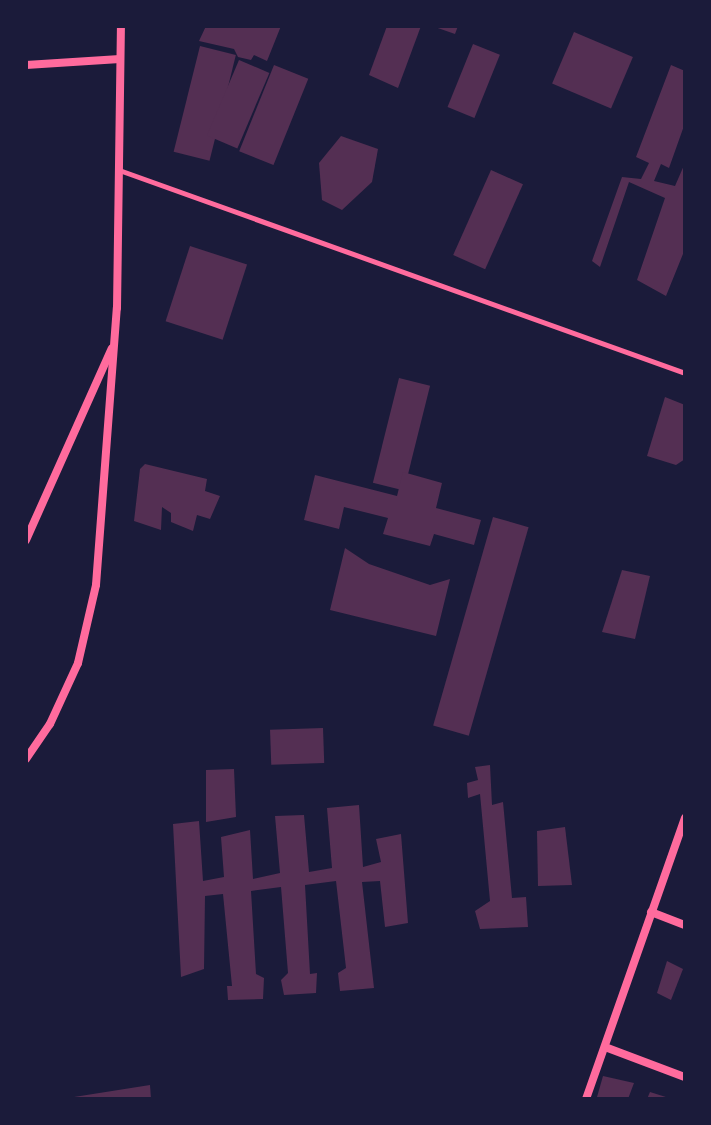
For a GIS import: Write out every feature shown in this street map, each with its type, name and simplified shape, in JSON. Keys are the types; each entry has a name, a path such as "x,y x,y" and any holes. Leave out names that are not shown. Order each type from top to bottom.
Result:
{"street":[{"path":"26,759 64,695 90,621 114,343 121,26"},
{"path":"26,65 120,59"},
{"path":"26,540 114,343"},
{"path":"586,1099 685,818"},
{"path":"651,912 685,925"},
{"path":"605,1047 685,1077"}],"lane":[{"path":"119,170 685,373"}],"building":[{"path":"206,26 281,26 267,61 254,55 251,60 238,57 234,49 199,41"},
{"path":"387,26 421,26 398,88 369,75"},
{"path":"432,26 458,26 455,34"},
{"path":"574,32 633,57 611,109 552,84"},
{"path":"473,44 500,55 474,118 448,107"},
{"path":"200,46 236,55 210,161 174,152"},
{"path":"239,60 269,73 237,148 207,135"},
{"path":"274,65 308,79 273,165 239,151"},
{"path":"671,65 685,71 685,123 669,168 661,164 654,181 675,186 685,163 685,249 666,296 637,280 665,198 629,182 600,267 592,261 622,177 641,179 649,163 636,157"},
{"path":"341,136 378,149 372,182 342,210 322,200 319,163"},
{"path":"491,170 523,184 485,269 453,255"},
{"path":"190,246 247,265 223,340 166,321"},
{"path":"399,378 430,386 404,491 373,483"},
{"path":"665,397 685,405 685,459 676,465 647,456"},
{"path":"145,464 207,479 205,491 220,496 210,519 197,515 193,531 171,522 171,513 162,507 161,530 134,521 140,469"},
{"path":"403,472 442,483 436,508 481,520 474,545 434,534 430,546 383,534 388,518 344,507 339,529 304,520 315,475 397,496"},
{"path":"493,517 529,527 469,736 433,726"},
{"path":"345,548 369,564 430,585 450,579 436,636 330,610"},
{"path":"622,570 650,576 635,639 602,632"},
{"path":"323,728 324,763 271,765 270,730"},
{"path":"490,765 492,805 503,802 512,898 526,897 528,927 480,929 475,911 490,901 480,794 468,798 467,783 478,780 475,767"},
{"path":"234,769 236,817 206,822 206,770"},
{"path":"359,805 363,867 381,862 376,839 401,834 408,923 385,927 380,881 362,882 374,988 340,991 338,973 346,968 336,881 305,885 310,974 317,973 316,993 284,995 281,980 288,973 281,887 251,891 256,974 264,978 263,999 228,1000 227,986 232,986 223,894 205,896 204,969 181,977 173,824 199,821 203,881 224,877 221,837 250,830 253,879 280,873 275,816 304,815 309,872 332,868 327,808"},
{"path":"565,827 572,885 538,886 537,831"},
{"path":"667,961 683,969 671,1000 657,993"},
{"path":"603,1076 634,1083 628,1099 597,1097"},
{"path":"150,1085 151,1099 74,1099 74,1097"},
{"path":"650,1092 669,1098 669,1099 647,1099"}]}
